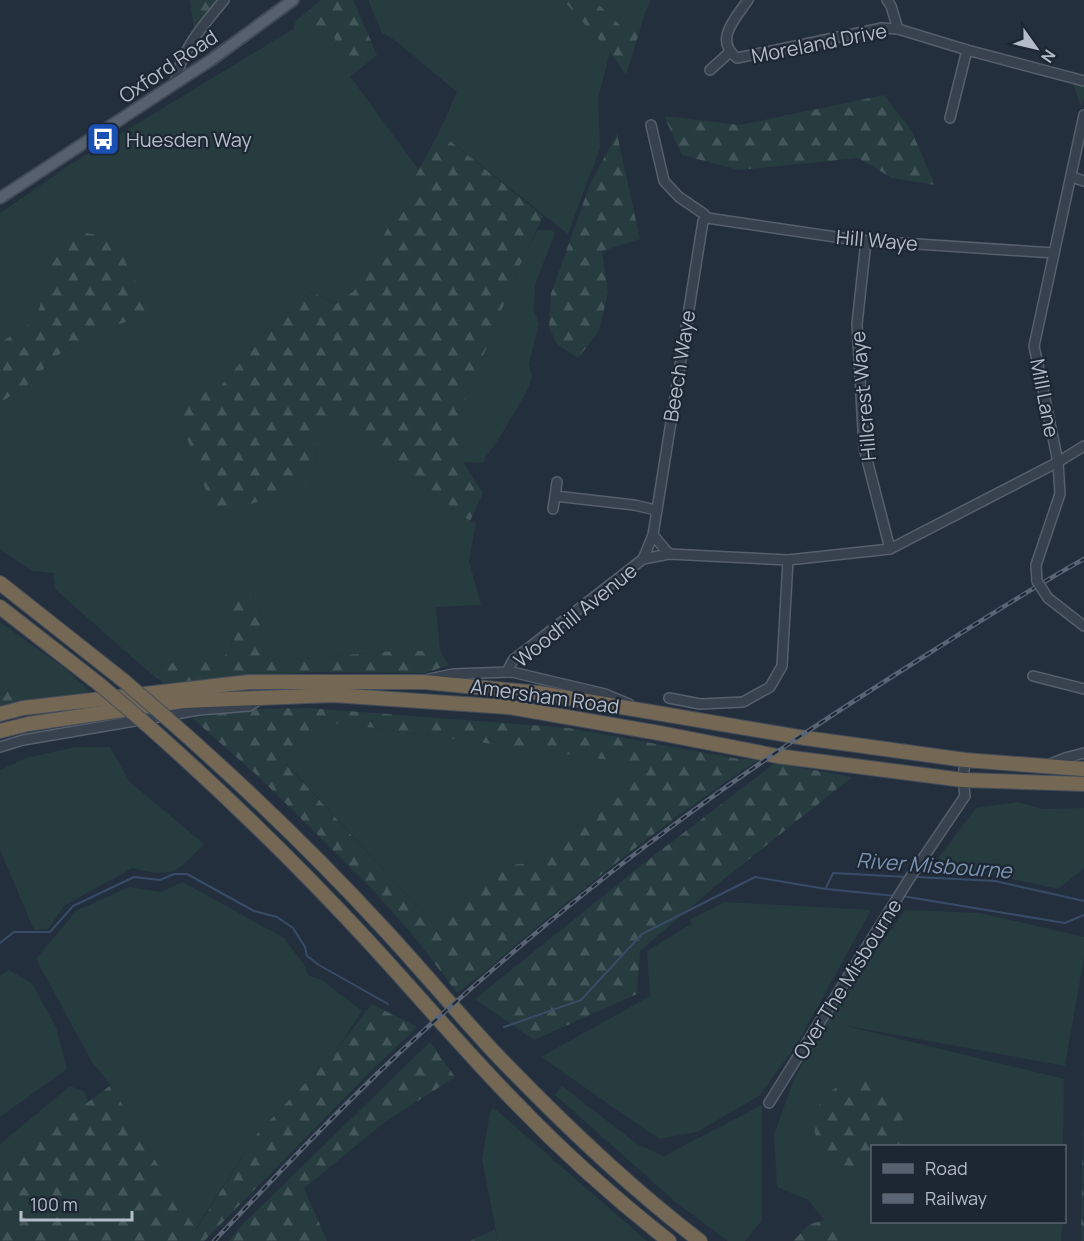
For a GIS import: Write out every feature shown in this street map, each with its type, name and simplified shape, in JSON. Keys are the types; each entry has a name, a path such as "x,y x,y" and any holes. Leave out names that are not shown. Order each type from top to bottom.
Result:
{"highway":[{"path":"0,583 124,681 238,782 310,851 492,1049 563,1122 629,1183 700,1241"},
{"path":"0,607 146,723 220,791 370,943 478,1063 545,1132 624,1204 669,1241"},
{"path":"0,714 23,708 249,682 424,682 539,693 805,738 965,760 1084,769"},
{"name":"Amersham Road","path":"0,731 28,724 183,701 333,695 508,707 777,756 963,780 1084,784"}],"main road":[{"name":"Oxford Road","path":"0,198 211,60 293,0"}],"street":[{"path":"175,84 177,72 191,40 224,0"},
{"name":"Moreland Drive","path":"748,0 725,39 730,52 737,58 882,28 898,29 1084,81"},
{"name":"Moreland Drive","path":"886,0 891,6 898,29"},
{"path":"950,118 967,50"},
{"path":"710,70 730,52"},
{"name":"Mill Lane","path":"1084,116 1034,346 1058,462 1060,494 1036,565 1037,580 1048,598 1084,626"},
{"path":"651,125 664,181 680,197 704,214 705,220"},
{"path":"1072,177 1084,181"},
{"name":"Hill Waye","path":"705,220 866,241 1054,253"},
{"name":"Beech Waye","path":"643,559 653,535 705,220"},
{"name":"Hillcrest Waye","path":"866,241 857,324 864,448 890,549"},
{"name":"Woodhill Avenue","path":"507,672 513,660 643,559 669,554 788,560 890,549 1058,462 1084,446"},
{"path":"553,509 557,482"},
{"path":"555,496 634,505 656,510"},
{"path":"653,535 669,554"},
{"path":"669,698 700,704 743,702 770,687 782,666 788,560"},
{"path":"424,682 453,674 507,672 605,694 647,712"},
{"path":"1033,676 1084,689"},
{"path":"0,747 23,740 199,710 249,706 263,698"},
{"path":"1046,766 1084,753"},
{"name":"Over The Misbourne","path":"769,1103 965,796 963,780 965,760"}],"green space":[{"path":"190,0 219,0 194,28"},
{"path":"321,0 353,0 377,55 350,77 338,60 334,35 323,26 293,29 296,21"},
{"path":"368,0 563,0 610,52 598,99 600,148 568,234 439,132 457,92 396,41 382,33"},
{"path":"563,0 594,0 623,28 645,13 626,75 610,52"},
{"path":"594,0 651,0 645,13 623,28"},
{"path":"323,25 334,35 338,60 419,170 354,291 337,304 303,288 215,393 313,479 318,434 332,417 470,521 476,523 469,561 481,605 436,607 440,651 392,651 280,661 264,653 259,604 230,626 232,649 221,660 142,666 55,589 53,573 32,571 0,549 0,397 3,401 35,380 51,359 106,328 154,314 51,256 37,319 0,343 0,213 71,164 293,29"},
{"path":"1021,68 1084,85 1084,100 1081,107 1073,83 1020,70"},
{"path":"884,95 911,130 935,185 892,178 858,158 739,170 682,155 664,116 740,125"},
{"path":"439,132 543,216 517,272 456,423 463,462 483,493 470,521 332,417 318,434 313,479 216,518 175,405 200,385 215,393 303,288 336,304 354,291"},
{"path":"617,134 640,239 602,251 608,292 599,331 578,358 557,344 549,327 551,294 590,184"},
{"path":"537,230 551,230 555,233 535,285 534,310 539,324 529,364 532,377 527,391 483,463 463,462 456,423 517,272"},
{"path":"79,231 113,239 154,314 106,328 51,359 35,380 3,401 0,397 0,343 37,319 51,256"},
{"path":"247,591 259,604 264,653 280,661 392,651 440,651 449,665 425,673 313,672 163,683 142,666 221,659 232,649 230,626 234,599"},
{"path":"0,622 67,670 92,694 25,706 19,689 0,694"},
{"path":"19,689 25,706 0,711 0,694"},
{"path":"309,708 569,728 739,759 758,760 633,850 457,993 417,940 375,892 259,777 192,718 256,709","holes":["338,723 646,765 602,807 527,863 490,868 439,930 287,765"]},
{"path":"338,723 647,765 602,807 527,863 490,868 439,930 287,764"},
{"path":"75,747 110,747 130,782 204,844 173,871 157,873 132,868 64,906 48,929 34,930 0,850 0,770 26,758"},
{"path":"775,763 852,777 719,883 640,951 637,994 534,1040 475,999 657,853"},
{"path":"1018,802 1043,809 1084,808 1084,868 1058,889 990,874 949,876 938,858 976,808"},
{"path":"183,882 284,938 305,966 308,975 322,980 362,1011 337,1049 257,1134 195,1230 111,1085 92,1062 36,959 76,911 129,887 161,892"},
{"path":"725,902 871,910 796,1046 759,1096 697,1132 659,1139 541,1057 650,996 647,951 691,924 691,919"},
{"path":"905,910 980,913 1084,937 1084,957 1065,1066 842,1025 1064,1079 1063,1145 871,1145 871,1223 1063,1223 1061,1241 841,1241 808,1200 777,1187 774,1135 793,1081 826,1021"},
{"path":"9,970 32,984 56,1027 67,1069 0,1117 0,975"},
{"path":"372,1004 417,1027 204,1241 0,1241 0,1167 111,1085 196,1230 257,1134 337,1049"},
{"path":"430,1042 455,1077 385,1122 304,1188 327,1241 229,1241 243,1224"},
{"path":"864,1080 886,1090 899,1104 903,1123 899,1145 871,1145 871,1168 850,1169 833,1162 821,1149 815,1132 816,1115 824,1098 840,1086"},
{"path":"70,1086 85,1092 89,1106 0,1172 0,1144"},
{"path":"562,1086 637,1144 664,1156 762,1105 762,1220 745,1241 728,1241 678,1204 555,1095"},
{"path":"494,1108 647,1241 498,1241 482,1159 490,1112"},
{"path":"1083,1117 1084,1241 1081,1241"},
{"path":"829,1219 848,1241 793,1241 810,1224"},
{"path":"495,1229 498,1241 470,1241"}],"waterway":[{"name":"River Misbourne","path":"826,888 833,873 907,877"},
{"name":"River Misbourne","path":"0,943 14,932 50,932 73,906 134,877 160,880 174,874 187,874 254,911 277,917 293,928 305,947 307,956 388,1004"},
{"name":"River Misbourne","path":"504,1027 581,1000 642,934 755,877 826,889 896,896"},
{"name":"River Misbourne","path":"916,877 995,881 1084,901"},
{"name":"River Misbourne","path":"902,896 1065,923 1084,915"}],"railway":[{"path":"214,1241 327,1123 398,1054 493,969 625,861 793,741 969,628 1084,559"}],"place":[{"name":"Huesden Way","path":"103,139"}]}
